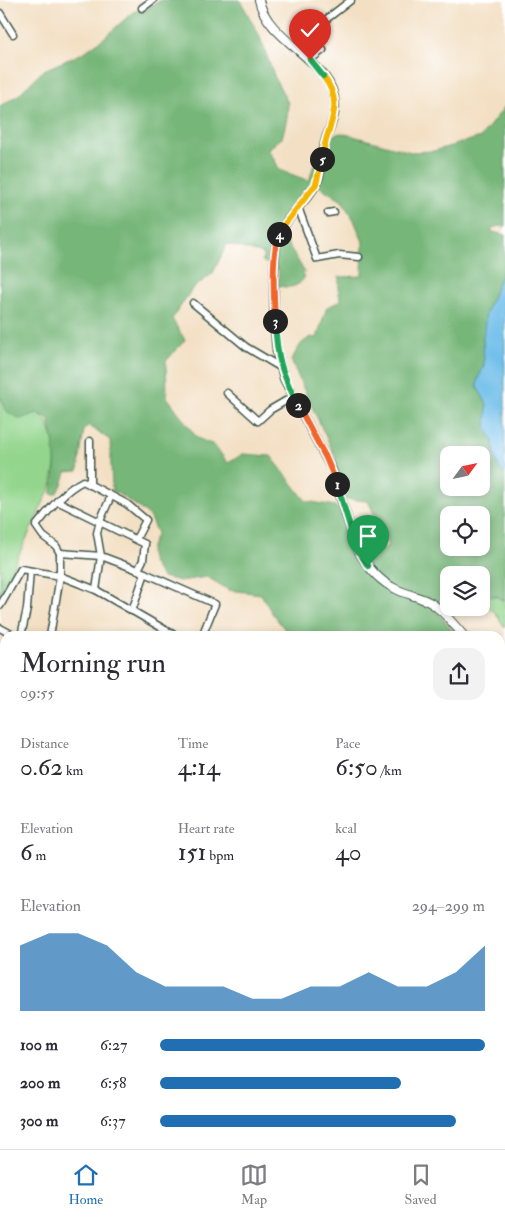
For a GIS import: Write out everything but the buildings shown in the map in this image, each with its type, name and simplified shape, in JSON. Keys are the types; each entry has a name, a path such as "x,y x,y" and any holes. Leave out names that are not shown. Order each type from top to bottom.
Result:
{"street":[{"path":"142,8 153,0"},
{"path":"259,0 265,17 272,27 310,60 331,88 336,106 325,141 320,173 316,184 284,225 276,245 275,306 277,352 280,367 332,470 362,558 386,584 430,603 442,612 459,631"},
{"path":"310,60 323,50 310,32 351,0"},
{"path":"0,13 13,34"},
{"path":"298,207 317,259 339,255 359,257"},
{"path":"193,304 246,347 280,367"},
{"path":"227,393 258,422 270,410 294,396"},
{"path":"90,441 90,485"},
{"path":"51,631 60,576 60,553 56,546 43,536 36,526 57,500 83,481 127,504 146,520 136,539"},
{"path":"96,590 102,556 97,532 111,496"},
{"path":"57,500 145,544 142,571 132,611"},
{"path":"355,542 374,530"},
{"path":"60,553 102,556 142,571 215,604 204,631"},
{"path":"0,606 21,569 60,576 96,590 167,631"},
{"path":"21,631 27,610 30,571"}],"green space":[{"path":"161,0 240,0 259,35 275,78 288,103 287,118 282,138 268,149 280,170 309,181 319,150 334,135 342,133 411,152 434,151 481,137 505,106 505,227 498,226 491,229 493,232 505,235 505,265 494,294 483,338 484,365 477,385 487,404 487,415 496,461 505,475 505,601 495,595 490,596 490,566 440,566 440,600 436,611 454,631 286,631 272,613 261,594 229,590 207,577 180,581 162,577 150,556 151,546 157,533 149,516 112,490 110,440 88,425 84,430 78,471 66,472 62,485 56,494 51,494 55,456 49,419 37,413 20,419 5,410 0,394 0,106 17,96 44,70 83,53 104,38 133,12 148,8","holes":["319,186 342,201 354,220 363,242 362,276 339,277 341,301 327,307 317,338 310,337 301,344 291,360 335,456 344,499 368,501 389,545 367,561 359,561 342,516 335,506 306,501 271,456 243,454 228,463 214,445 197,438 167,397 166,361 185,340 172,319 192,289 213,273 227,244 264,254 262,261 279,270 278,286 292,287 303,280 304,271 288,244 279,223 304,189"]},
{"path":"0,375 46,420 58,450 51,486 0,595"},
{"path":"495,596 505,602 505,628 495,612 490,608 490,597"}],"water":[{"path":"505,265 505,475 496,461 493,441 486,429 487,404 477,386 484,365 483,338 486,313"}],"route":[{"path":"310,60 331,88 336,106 325,141 320,173 316,184 284,225 276,245 275,306 277,352 284,379 332,470 356,546 368,566"}]}
